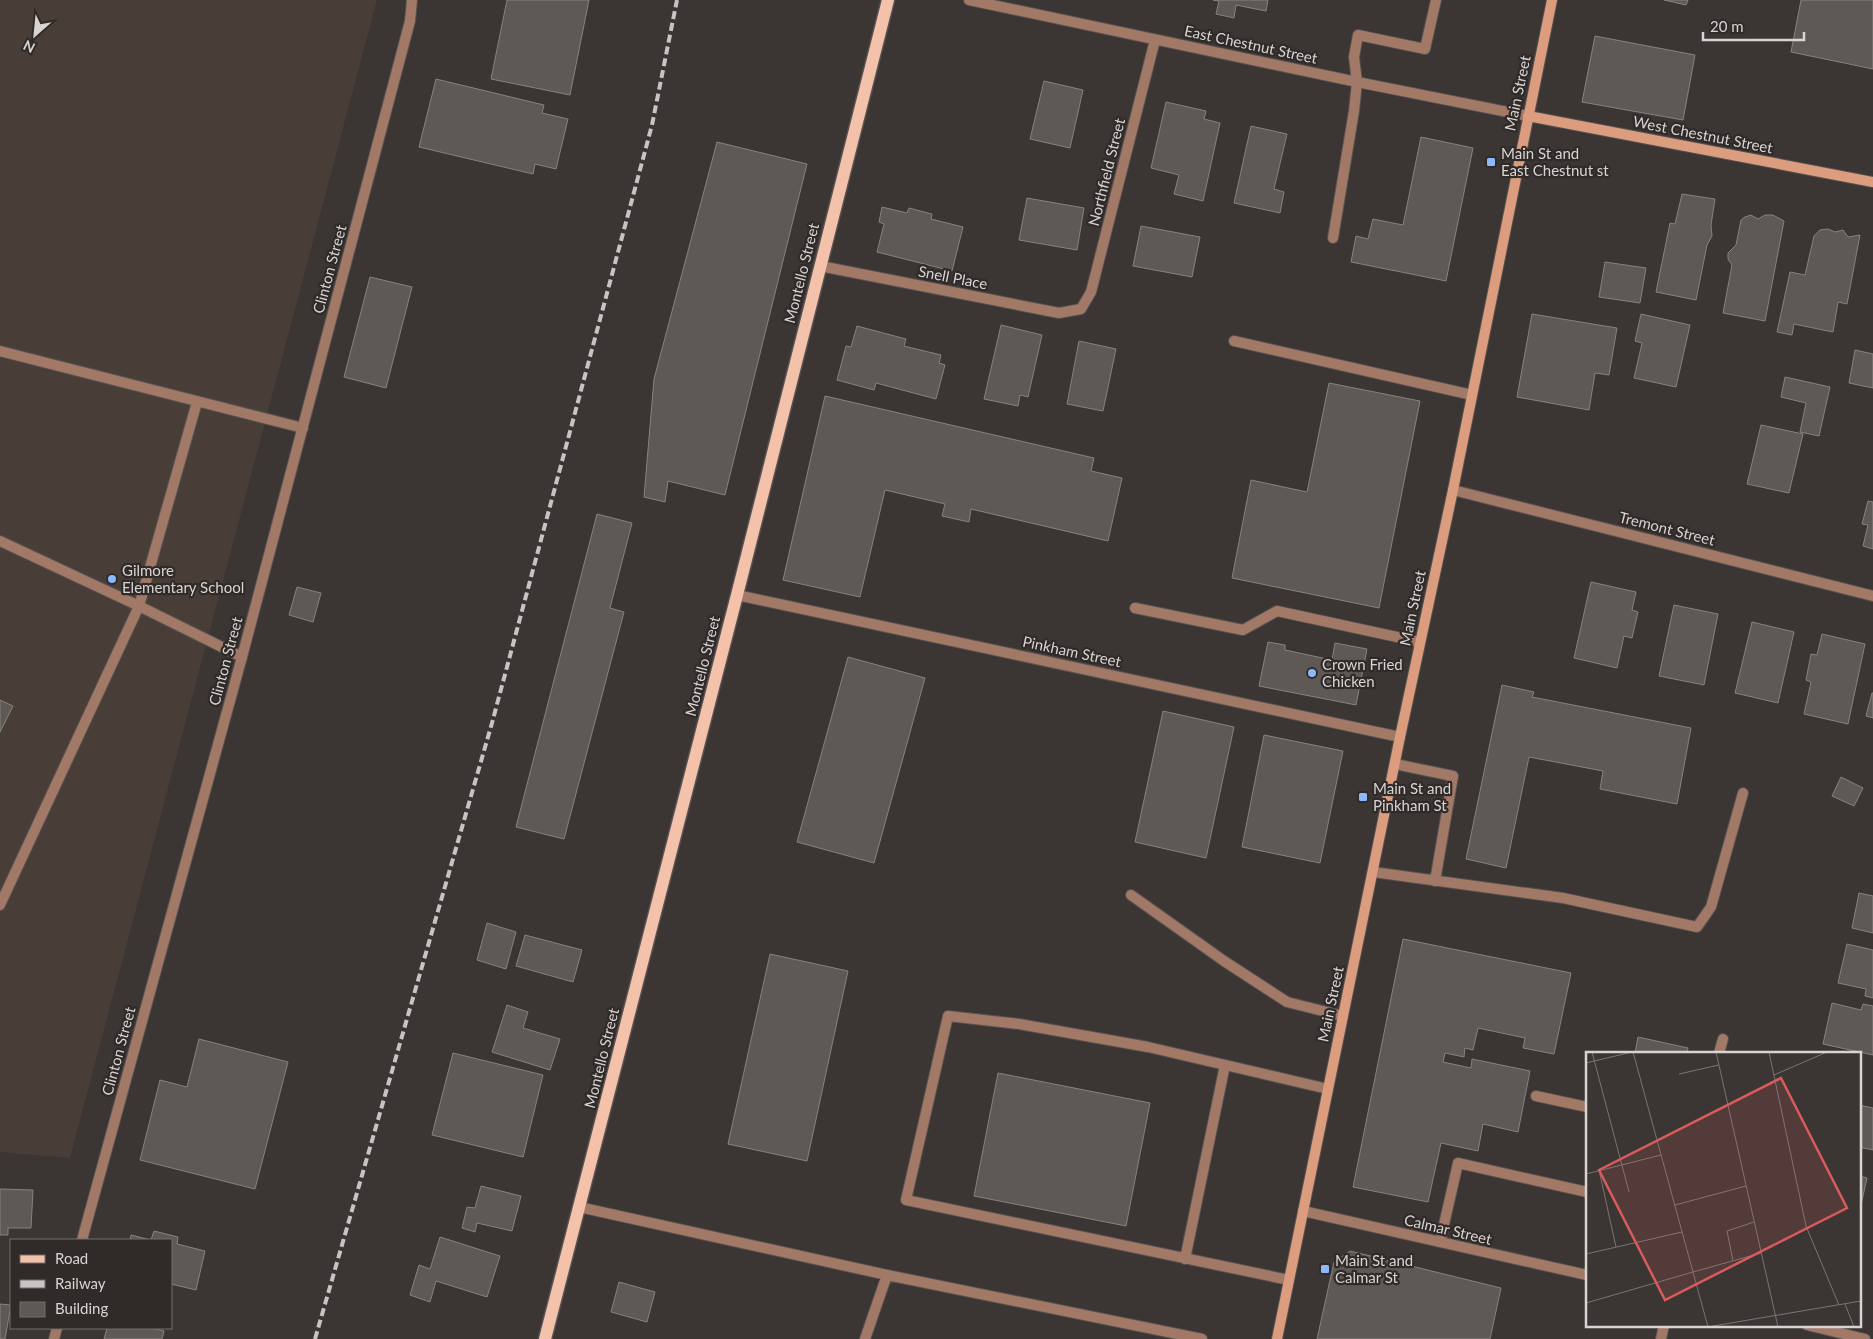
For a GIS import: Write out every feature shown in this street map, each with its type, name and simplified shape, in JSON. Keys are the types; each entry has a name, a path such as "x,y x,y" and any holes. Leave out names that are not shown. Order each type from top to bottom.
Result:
{"main road":[{"name":"Montello Street","path":"545,1339 888,0"},
{"name":"Main Street","path":"1277,1339 1372,872 1453,490 1552,0"},
{"name":"West Chestnut Street","path":"1528,116 1873,182"}],"street":[{"name":"Clinton Street","path":"82,1239 242,657 410,21 412,0"},
{"name":"East Chestnut Street","path":"969,0 1528,116"},
{"path":"1332,238 1354,111 1357,82 1354,57 1358,35 1425,49 1436,0"},
{"name":"Northfield Street","path":"1081,309 1091,292 1155,40"},
{"name":"Snell Place","path":"820,266 1059,313 1081,309"},
{"path":"1234,341 1472,395"},
{"path":"0,351 302,428"},
{"path":"0,905 139,606 197,402"},
{"name":"Tremont Street","path":"1453,490 1873,596"},
{"path":"0,541 242,657"},
{"name":"Pinkham Street","path":"737,595 1400,737"},
{"path":"1135,608 1243,630 1277,611 1420,642"},
{"path":"1395,764 1453,776 1435,881"},
{"path":"1372,872 1563,898 1698,927 1711,907 1743,794"},
{"path":"1131,895 1231,966 1287,1002 1343,1016"},
{"path":"1289,1280 906,1200 948,1016 1037,1027 1148,1047 1328,1089"},
{"path":"1719,1052 1722,1039"},
{"path":"1185,1259 1224,1065"},
{"path":"1536,1096 1586,1107"},
{"path":"1440,1242 1458,1163 1586,1192"},
{"path":"579,1207 887,1275 1202,1339"},
{"name":"Calmar Street","path":"1304,1211 1586,1274"},
{"path":"865,1339 887,1275"},
{"path":"1661,1339 1664,1326"},
{"path":"1811,1326 1865,1339"}],"shaded area":[{"name":"Gilmore Elementary School","path":"0,0 377,0 70,1158 0,1152"}],"building":[{"path":"507,0 589,0 570,95 491,79"},
{"path":"1213,0 1268,0 1266,11 1236,5 1234,18 1216,14 1219,1"},
{"path":"1664,0 1688,0 1686,5"},
{"path":"1801,0 1873,0 1873,69 1791,52"},
{"path":"1595,36 1695,55 1683,120 1582,102"},
{"path":"436,79 544,105 542,113 568,119 556,169 535,164 533,174 419,147"},
{"path":"1044,81 1083,90 1070,148 1030,139"},
{"path":"1166,102 1206,111 1204,119 1220,123 1203,201 1174,194 1179,175 1151,168"},
{"path":"1251,126 1287,134 1274,189 1284,192 1280,213 1234,203"},
{"path":"1421,137 1473,148 1446,281 1351,262 1356,236 1368,239 1373,219 1403,225"},
{"path":"717,142 807,164 725,495 668,481 665,502 644,497 654,379"},
{"path":"1682,194 1715,199 1711,225 1712,236 1707,245 1696,300 1656,292 1670,223 1675,224"},
{"path":"1027,198 1084,208 1077,250 1019,240"},
{"path":"882,207 907,213 909,208 932,214 931,219 963,227 952,271 877,252 884,224 879,222"},
{"path":"1751,215 1758,219 1765,215 1773,215 1784,221 1765,321 1723,313 1732,265 1728,259 1728,253 1736,245 1741,220"},
{"path":"1141,226 1200,237 1192,277 1133,266"},
{"path":"1828,229 1835,232 1843,230 1848,237 1860,235 1847,304 1838,302 1833,332 1794,324 1792,335 1777,332 1790,272 1805,275 1814,236 1820,230"},
{"path":"1605,262 1646,268 1640,303 1599,297"},
{"path":"370,277 412,287 386,388 344,377"},
{"path":"1532,314 1617,328 1609,375 1595,373 1589,410 1517,397"},
{"path":"1641,314 1690,325 1676,387 1634,378 1642,343 1635,341"},
{"path":"1001,325 1042,335 1028,397 1020,395 1018,406 984,399"},
{"path":"857,326 906,339 904,346 941,355 939,363 945,365 936,399 876,383 874,390 837,380 846,346 851,347"},
{"path":"1079,341 1116,349 1103,411 1067,404"},
{"path":"1855,350 1873,354 1873,388 1849,383"},
{"path":"1785,377 1830,387 1819,436 1800,432 1806,403 1781,397"},
{"path":"1329,383 1420,401 1379,608 1232,578 1251,480 1307,492"},
{"path":"825,396 1094,458 1091,471 1122,478 1108,541 971,509 969,522 942,516 945,504 885,490 860,597 783,580"},
{"path":"1761,425 1803,434 1789,493 1747,484"},
{"path":"1868,501 1873,502 1873,549 1863,546 1868,525 1862,524"},
{"path":"597,514 632,523 610,608 624,612 564,839 516,827"},
{"path":"1591,582 1636,592 1632,610 1638,612 1632,638 1624,636 1617,668 1574,658"},
{"path":"297,587 321,593 313,622 289,615"},
{"path":"1674,605 1718,614 1704,685 1659,676"},
{"path":"1752,622 1794,632 1778,703 1735,693"},
{"path":"1822,634 1865,644 1848,724 1804,714 1811,682 1806,680 1811,654 1817,655"},
{"name":"Crown Fried Chicken","path":"1268,642 1285,645 1285,650 1332,660 1335,643 1367,649 1356,705 1259,686"},
{"path":"848,657 925,678 874,863 797,842"},
{"path":"1502,685 1534,692 1532,697 1691,728 1677,804 1600,789 1603,771 1529,757 1506,868 1466,859"},
{"path":"1873,693 1873,718 1866,716"},
{"path":"0,700 13,706 0,732"},
{"path":"1163,711 1234,727 1206,858 1135,842"},
{"path":"1264,735 1343,751 1320,863 1242,847"},
{"path":"1841,777 1863,788 1854,806 1832,796"},
{"path":"1859,893 1873,896 1873,933 1852,928"},
{"path":"487,923 516,932 506,969 477,960"},
{"path":"525,935 582,950 573,982 516,966"},
{"path":"1403,939 1571,973 1554,1054 1523,1048 1525,1038 1478,1028 1473,1050 1465,1048 1464,1057 1445,1053 1443,1062 1471,1068 1472,1059 1530,1071 1518,1132 1483,1124 1478,1151 1441,1143 1428,1202 1353,1187"},
{"path":"1847,944 1873,950 1873,998 1865,996 1866,989 1838,983"},
{"path":"770,954 848,971 807,1161 728,1144"},
{"path":"1832,1003 1861,1010 1863,1004 1873,1006 1873,1055 1823,1044"},
{"path":"507,1005 528,1012 523,1028 560,1039 550,1070 492,1052"},
{"path":"1638,1037 1688,1048 1687,1052 1635,1052"},
{"path":"199,1039 288,1062 255,1189 140,1160 160,1080 187,1087"},
{"path":"453,1053 543,1075 523,1157 432,1135"},
{"path":"998,1073 1150,1103 1126,1226 974,1196"},
{"path":"1860,1105 1873,1108 1873,1150 1860,1147"},
{"path":"1860,1176 1867,1178 1860,1210"},
{"path":"481,1186 521,1196 512,1231 477,1223 475,1232 462,1228 467,1207 475,1208"},
{"path":"0,1189 33,1190 31,1228 8,1228 8,1235 0,1235"},
{"path":"154,1231 178,1237 177,1244 205,1251 196,1290 172,1284 172,1239 151,1239"},
{"path":"131,1235 147,1239 130,1239"},
{"path":"440,1237 500,1256 487,1297 436,1281 430,1302 410,1295 419,1265 430,1269"},
{"path":"1350,1251 1501,1288 1490,1339 1317,1339 1334,1262"},
{"path":"619,1282 655,1292 647,1322 611,1312"},
{"path":"0,1304 10,1305 5,1339 0,1339"},
{"path":"107,1329 157,1329 164,1331 162,1339 104,1339"}],"railway":[{"path":"315,1339 492,723 652,125 677,0"}],"place":[{"name":"Main St and East Chestnut st","path":"1491,162"},
{"name":"Gilmore Elementary School","path":"112,579"},
{"name":"Crown Fried Chicken","path":"1312,673"},
{"name":"Main St and Pinkham St","path":"1363,797"},
{"name":"Main St and Calmar St","path":"1325,1269"}]}
